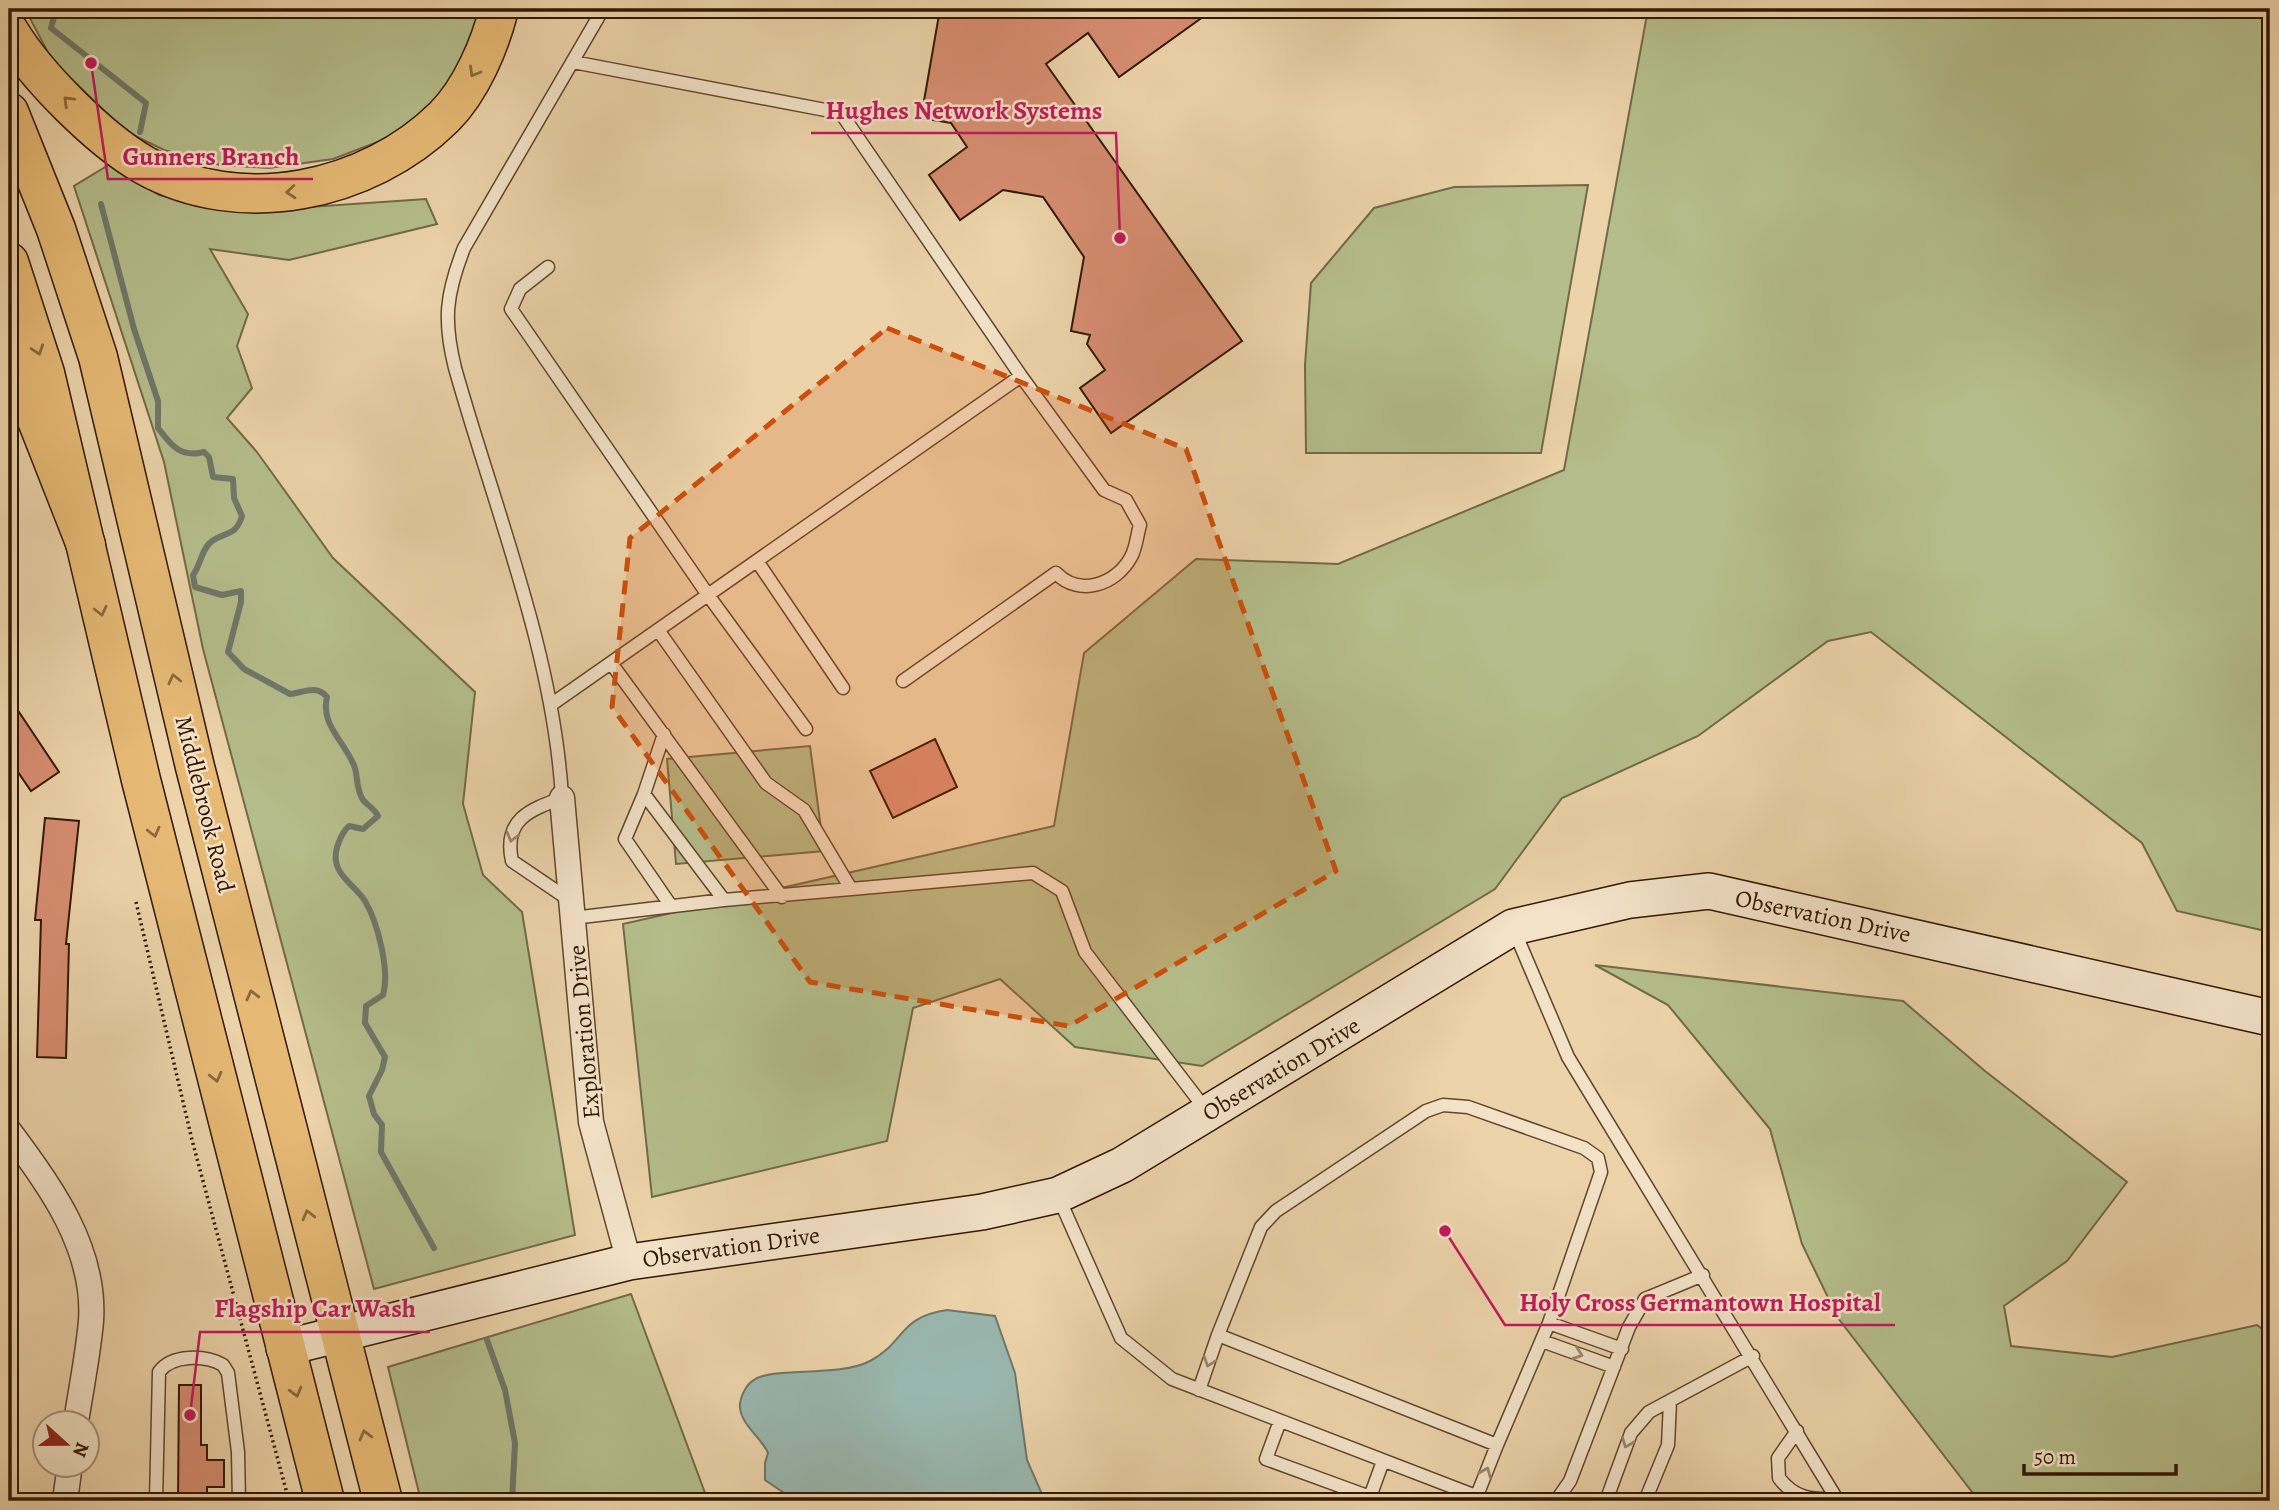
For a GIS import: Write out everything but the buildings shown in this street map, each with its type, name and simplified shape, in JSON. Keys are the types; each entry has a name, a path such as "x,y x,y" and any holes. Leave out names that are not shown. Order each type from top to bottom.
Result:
{"main road":[{"path":"9,32 35,69 95,128 145,165 195,185 241,195 301,192 393,159 445,116 477,69 499,9"},
{"name":"Middlebrook Road","path":"9,112 56,229 99,357 195,767 338,1334 383,1501"},
{"path":"9,262 45,373 141,780 325,1501"},
{"path":"9,349 86,545"}],"street":[{"name":"Exploration Drive","path":"562,797 591,1122 629,1262"},
{"name":"Observation Drive","path":"284,1348 629,1262 982,1212 1058,1195 1122,1165 1513,927 1630,900 1709,891 2270,1017"},
{"path":"9,1131 46,1181 75,1236 88,1281 91,1319 78,1408"},
{"path":"65,1501 68,1478"}],"lane":[{"path":"603,9 464,248 448,289 449,343 455,369 552,704 562,797 533,808 516,823 508,845 512,861 572,909 671,906 1033,873 1062,891 1085,952 1208,1113"},
{"path":"573,62 841,113 1021,376 1104,490 1126,500 1140,525 1131,558 1101,585 1065,582 1056,573 903,681"},
{"path":"548,268 520,289 511,309 708,595 806,729"},
{"path":"552,704 1021,376"},
{"path":"757,561 843,688"},
{"path":"657,630 766,783 804,810 851,890"},
{"path":"611,663 782,897"},
{"path":"664,734 644,794 625,839 671,906"},
{"path":"644,794 724,900"},
{"path":"1513,927 1568,1057 1753,1356 1838,1500"},
{"path":"1058,1195 1121,1338 1172,1379 1199,1390 1482,1500 1497,1446 1549,1323 1601,1172 1598,1158 1584,1148 1468,1107 1443,1105 1426,1111 1276,1211 1261,1227 1199,1390"},
{"path":"1556,1501 1570,1481 1629,1326 1645,1299 1703,1275"},
{"path":"1549,1323 1622,1349"},
{"path":"1218,1335 1497,1446"},
{"path":"1542,1341 1614,1367"},
{"path":"1606,1501 1631,1433 1649,1412 1753,1356"},
{"path":"156,1501 159,1372 172,1361 206,1359 223,1365 228,1373 238,1452 239,1501"},
{"path":"1645,1501 1668,1445 1670,1402"},
{"path":"1280,1421 1266,1459 1370,1497 1383,1461"},
{"path":"1797,1431 1779,1458 1779,1478 1797,1495 1812,1500 1838,1500"}],"path":[{"path":"136,902 192,1140 289,1501"}],"highlighted area":[{"path":"887,328 1186,449 1336,871 1069,1026 810,982 612,707 630,538"}],"green space":[{"path":"25,9 483,9 455,80 409,130 333,159 269,168 220,165 164,150 125,131 52,60"},
{"path":"1648,9 2270,9 2270,932 2177,911 2142,843 1871,632 1828,641 1698,736 1562,798 1495,889 1202,1066 1075,1047 1000,979 913,1008 887,1141 652,1197 623,924 1054,826 1084,653 1196,559 1338,564 1564,470"},
{"path":"112,163 159,195 250,211 426,199 437,224 289,260 210,249 248,314 237,346 252,388 227,418 257,452 333,558 475,692 463,804 483,875 522,912 575,1235 374,1289 203,649 164,462 74,186"},
{"path":"1588,185 1541,453 1306,453 1305,365 1311,283 1374,208 1454,187"},
{"path":"810,746 824,851 676,864 667,759"},
{"path":"1595,965 1903,1001 1985,1071 2127,1182 2067,1261 2004,1306 2011,1346 2112,1357 2257,1325 2270,1335 2270,1501 1979,1501 1838,1318 1802,1244 1770,1129 1668,1005"},
{"path":"631,1294 708,1501 421,1501 388,1367"}],"water":[{"path":"947,1310 995,1316 1015,1373 1027,1460 1045,1501 796,1501 765,1480 768,1453 744,1420 740,1408 744,1392 751,1382 776,1374 857,1366 881,1354 919,1318"}],"waterway":[{"path":"56,9 51,28 146,103 140,132"},
{"path":"101,204 134,329 158,401 158,428 177,449 189,453 204,452 209,457 213,477 233,479 234,498 242,516 240,522 234,530 212,541 206,548 193,575 195,587 222,595 241,591 241,602 228,652 244,669 290,694 314,690 327,697 327,717 330,725 355,768 363,800 378,816 363,829 349,826 346,829 337,847 336,861 340,872 362,896 370,910 384,961 383,995 366,1006 365,1023 385,1057 382,1070 369,1096 374,1114 382,1125 381,1152 434,1248"},
{"path":"487,1340 505,1390 515,1443 512,1501"},
{"path":"786,1501 790,1497"}],"place":[{"name":"Gunners Branch","path":"91,63"},
{"name":"Hughes Network Systems","path":"1120,238"},
{"name":"Holy Cross Germantown Hospital","path":"1445,1231"},
{"name":"Flagship Car Wash","path":"190,1415"}]}
